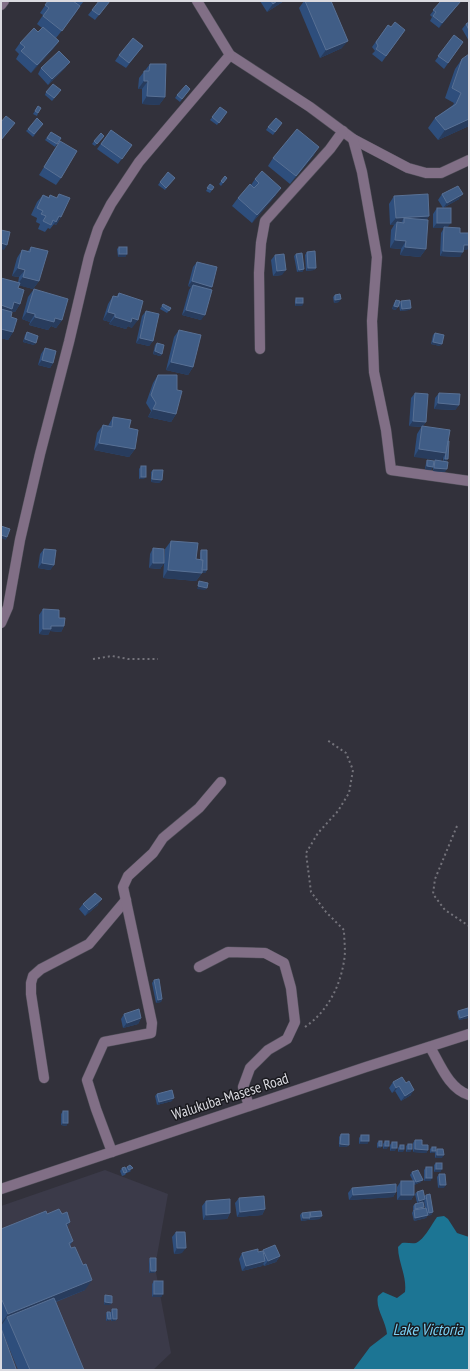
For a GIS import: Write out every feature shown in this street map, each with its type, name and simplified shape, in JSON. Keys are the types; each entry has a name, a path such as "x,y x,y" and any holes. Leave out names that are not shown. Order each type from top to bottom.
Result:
{"street":[{"path":"1,5 4,1"},
{"path":"197,1 230,55 310,107 353,138 408,168 426,173 441,173 469,160"},
{"path":"1,623 8,607 20,540 40,454 69,342 89,256 98,229 111,204 139,162 230,55"},
{"path":"260,350 259,273 261,243 265,221 330,149 343,131"},
{"path":"353,138 362,172 377,257 372,321 374,372 386,430 391,470 469,481"},
{"path":"112,1152 87,1080 104,1042 151,1033 152,1023 123,887 128,876 153,853 163,838 199,808 221,782"},
{"path":"44,1078 32,1001 31,983 33,976 41,969 89,944 126,900"},
{"path":"199,967 228,952 265,953 284,963 291,988 295,1022 287,1039 268,1050 250,1068 243,1087 249,1106"},
{"name":"Walukuba-Masese Road","path":"1,1189 469,1034"},
{"path":"430,1047 451,1082 462,1093 469,1095"}],"path":[{"path":"93,659 112,656 128,659 158,659"},
{"path":"287,1039 314,1021 334,995 344,961 344,930 326,912 311,892 306,852 318,833 338,811 349,793 353,770 346,753 327,740"},
{"path":"457,826 434,879 433,894 445,910 469,926"}],"shaded area":[{"path":"105,1170 168,1194 155,1267 171,1353 153,1370 1,1370 1,1206"}],"water":[{"name":"Lake Victoria","path":"444,1216 448,1219 457,1233 469,1237 469,1370 353,1370 370,1347 387,1334 378,1306 378,1296 383,1292 397,1298 405,1292 405,1280 399,1258 398,1247 402,1243 416,1243 419,1241 437,1217"}],"building":[{"path":"48,1 73,1 80,6 62,31 43,16 49,8 45,5"},
{"path":"99,1 110,1 99,15 92,10"},
{"path":"305,1 331,1 348,41 326,50"},
{"path":"441,1 461,1 442,23 433,16 436,12 433,10"},
{"path":"395,22 405,30 386,56 376,49 378,46 376,42 388,25 391,27"},
{"path":"469,22 469,30 466,24"},
{"path":"43,27 59,41 37,65 21,51 25,47 20,43 34,28 38,32"},
{"path":"454,35 463,42 448,63 438,56"},
{"path":"133,38 143,46 129,63 119,55"},
{"path":"59,51 70,62 52,79 41,68"},
{"path":"469,54 469,119 445,130 435,118 456,104 461,93 452,88 462,59"},
{"path":"150,64 166,64 165,97 147,96 148,81 144,81 144,71 149,71"},
{"path":"53,84 61,90 54,98 46,92"},
{"path":"186,85 190,89 182,99 177,95"},
{"path":"38,106 41,108 38,113 35,111"},
{"path":"220,107 227,112 219,123 212,117"},
{"path":"6,116 15,123 1,140 1,122"},
{"path":"37,118 43,124 34,134 28,129"},
{"path":"276,118 282,123 275,132 268,127"},
{"path":"297,129 319,147 296,176 273,158"},
{"path":"111,130 132,145 122,159 101,144"},
{"path":"51,132 61,138 57,144 47,138"},
{"path":"101,133 104,136 97,144 94,141"},
{"path":"60,141 77,151 61,178 44,167"},
{"path":"262,171 281,188 257,215 238,198 250,184 254,188 259,183 255,179"},
{"path":"168,172 175,178 166,188 160,182"},
{"path":"225,176 227,178 223,183 221,181"},
{"path":"210,184 214,187 212,190 207,188"},
{"path":"458,186 463,194 447,203 442,194"},
{"path":"59,194 70,198 61,217 59,216 56,222 53,220 51,225 43,221 46,216 41,214 43,211 37,208 43,195 49,198 50,195 57,198"},
{"path":"428,194 429,216 396,218 394,196"},
{"path":"437,208 451,208 451,223 437,223"},
{"path":"404,218 428,220 426,249 405,247 406,241 395,240 397,222 404,223"},
{"path":"444,227 460,228 460,233 469,233 469,245 464,245 463,252 443,251"},
{"path":"1,230 10,232 7,245 1,243"},
{"path":"31,247 48,251 39,281 23,277 25,270 18,268 22,250 30,252"},
{"path":"119,247 127,247 127,254 119,254"},
{"path":"315,251 316,268 308,268 307,252"},
{"path":"302,253 304,269 299,270 296,254"},
{"path":"284,254 286,270 277,271 275,255"},
{"path":"197,262 217,267 212,287 192,281"},
{"path":"1,278 20,283 18,288 24,290 20,304 14,302 12,309 1,305"},
{"path":"193,285 212,290 205,315 186,310"},
{"path":"34,289 68,299 62,320 55,318 54,322 35,317 35,314 27,312"},
{"path":"119,293 143,301 138,320 132,318 131,322 115,317 115,314 108,312 113,296 118,297"},
{"path":"340,294 341,299 335,300 335,295"},
{"path":"296,298 303,298 303,303 296,303"},
{"path":"396,300 400,301 398,307 394,306"},
{"path":"410,300 411,308 402,309 401,301"},
{"path":"163,304 171,308 169,311 162,306"},
{"path":"1,309 12,312 11,317 17,319 13,332 1,329"},
{"path":"146,311 159,314 153,341 140,338"},
{"path":"179,330 201,335 193,367 171,362"},
{"path":"27,332 38,336 36,343 25,339"},
{"path":"435,333 444,335 442,344 433,342"},
{"path":"157,343 164,345 162,354 155,351"},
{"path":"45,348 56,351 53,363 42,360"},
{"path":"158,375 177,375 177,390 182,391 176,414 153,409 156,403 151,395"},
{"path":"415,393 428,394 426,422 413,421"},
{"path":"439,393 460,394 459,405 438,403"},
{"path":"113,417 131,420 129,428 138,430 135,449 99,443 103,425 112,427"},
{"path":"422,426 450,430 446,453 419,449"},
{"path":"448,441 448,459 445,459"},
{"path":"427,460 434,461 433,467 427,466"},
{"path":"435,460 448,462 447,469 434,468"},
{"path":"141,466 146,466 146,477 141,477"},
{"path":"153,470 163,470 162,480 152,479"},
{"path":"1,526 10,529 7,537 1,535"},
{"path":"171,541 198,543 196,559 203,560 202,573 168,570"},
{"path":"153,548 164,549 164,563 153,563"},
{"path":"44,549 56,550 54,565 42,563"},
{"path":"201,550 207,550 207,570 202,570 203,560 201,560"},
{"path":"199,581 208,583 207,588 198,586"},
{"path":"43,609 59,610 59,618 65,618 64,626 51,626 51,629 43,629"},
{"path":"95,893 102,899 89,910 83,904"},
{"path":"159,979 162,999 158,1000 154,980"},
{"path":"468,1008 469,1015 460,1018 458,1011"},
{"path":"139,1009 141,1018 127,1023 124,1014"},
{"path":"402,1077 406,1083 409,1081 414,1090 405,1096 399,1086 396,1088 393,1082"},
{"path":"172,1090 174,1098 159,1102 157,1094"},
{"path":"63,1111 68,1111 68,1123 63,1123"},
{"path":"341,1134 349,1134 349,1145 340,1144"},
{"path":"361,1135 369,1135 369,1141 361,1141"},
{"path":"415,1140 422,1140 422,1145 428,1145 428,1150 415,1149"},
{"path":"379,1141 382,1141 382,1146 379,1146"},
{"path":"385,1141 389,1141 389,1146 385,1146"},
{"path":"392,1142 397,1142 397,1148 392,1148"},
{"path":"408,1144 412,1144 412,1149 408,1149"},
{"path":"400,1145 404,1145 404,1149 400,1149"},
{"path":"432,1147 436,1147 436,1151 432,1151"},
{"path":"437,1149 443,1149 444,1155 437,1155"},
{"path":"436,1163 442,1163 442,1169 436,1169"},
{"path":"130,1165 133,1168 129,1170 127,1167"},
{"path":"125,1167 127,1172 124,1173 122,1168"},
{"path":"426,1167 432,1167 432,1178 426,1178"},
{"path":"418,1170 423,1180 416,1182 412,1172"},
{"path":"439,1174 445,1174 446,1185 440,1185"},
{"path":"401,1181 414,1181 414,1195 401,1195"},
{"path":"396,1184 396,1192 353,1195 352,1188"},
{"path":"423,1190 425,1199 419,1201 417,1192"},
{"path":"430,1194 433,1212 429,1213 426,1195"},
{"path":"264,1196 265,1209 240,1212 239,1198"},
{"path":"230,1199 230,1213 206,1215 206,1201"},
{"path":"423,1202 424,1207 415,1209 415,1204"},
{"path":"426,1208 428,1215 415,1218 414,1210"},
{"path":"59,1209 62,1214 67,1212 70,1222 66,1224 73,1241 69,1243 71,1248 75,1247 83,1265 86,1264 92,1280 8,1314 2,1300 1,1301 1,1229 46,1211 47,1214"},
{"path":"321,1211 322,1216 311,1217 310,1212"},
{"path":"310,1212 310,1218 303,1218 302,1213"},
{"path":"176,1232 185,1232 186,1248 177,1248"},
{"path":"275,1245 280,1256 268,1261 263,1250"},
{"path":"258,1249 258,1252 263,1251 265,1261 246,1266 242,1253"},
{"path":"150,1258 156,1258 156,1271 151,1271"},
{"path":"154,1281 163,1281 163,1294 154,1294"},
{"path":"105,1295 112,1296 112,1303 105,1302"},
{"path":"54,1298 84,1370 30,1370 7,1317"},
{"path":"112,1309 117,1309 117,1319 113,1319"},
{"path":"107,1312 110,1312 111,1319 108,1319"},
{"path":"1,1328 16,1369 13,1370 1,1370"}]}
